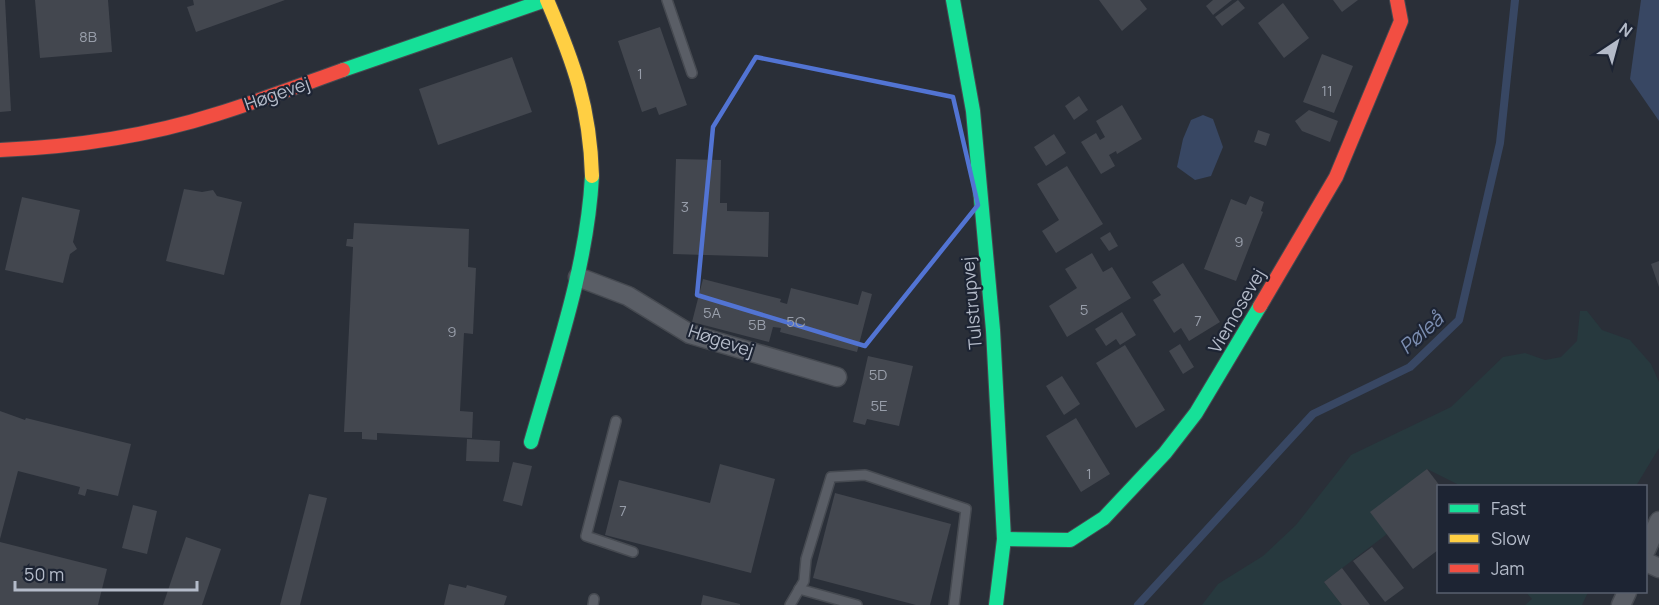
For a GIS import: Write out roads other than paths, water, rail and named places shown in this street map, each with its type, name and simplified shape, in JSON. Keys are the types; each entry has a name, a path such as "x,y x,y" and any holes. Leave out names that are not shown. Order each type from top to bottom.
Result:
{"street":[{"name":"Høgevej","path":"0,150 53,148 134,135 215,115 546,0 577,71 591,137 592,203 578,277 531,442"},
{"name":"Tulstrupvej","path":"953,0 973,111 993,330 1004,539 996,605"},
{"name":"Viemosevej","path":"1004,539 1070,540 1104,518 1165,453 1206,400 1336,177 1401,21 1397,0"},
{"name":"Høgevej","path":"578,277 628,296 690,334 837,377"},
{"path":"1647,548 1659,521"}],"lane":[{"path":"667,0 692,74"},
{"path":"616,421 586,536 633,552"},
{"path":"789,605 804,581 806,559 831,477 865,475 966,509 954,605"},
{"path":"799,589 856,605"}],"water":[{"path":"1641,0 1659,0 1659,121 1630,79"},
{"path":"1203,115 1213,119 1223,147 1211,176 1195,180 1177,167 1183,139 1191,120"}],"waterway":[{"name":"Pøleå","path":"1138,605 1313,414 1410,367 1459,320 1500,143 1515,0"}]}
